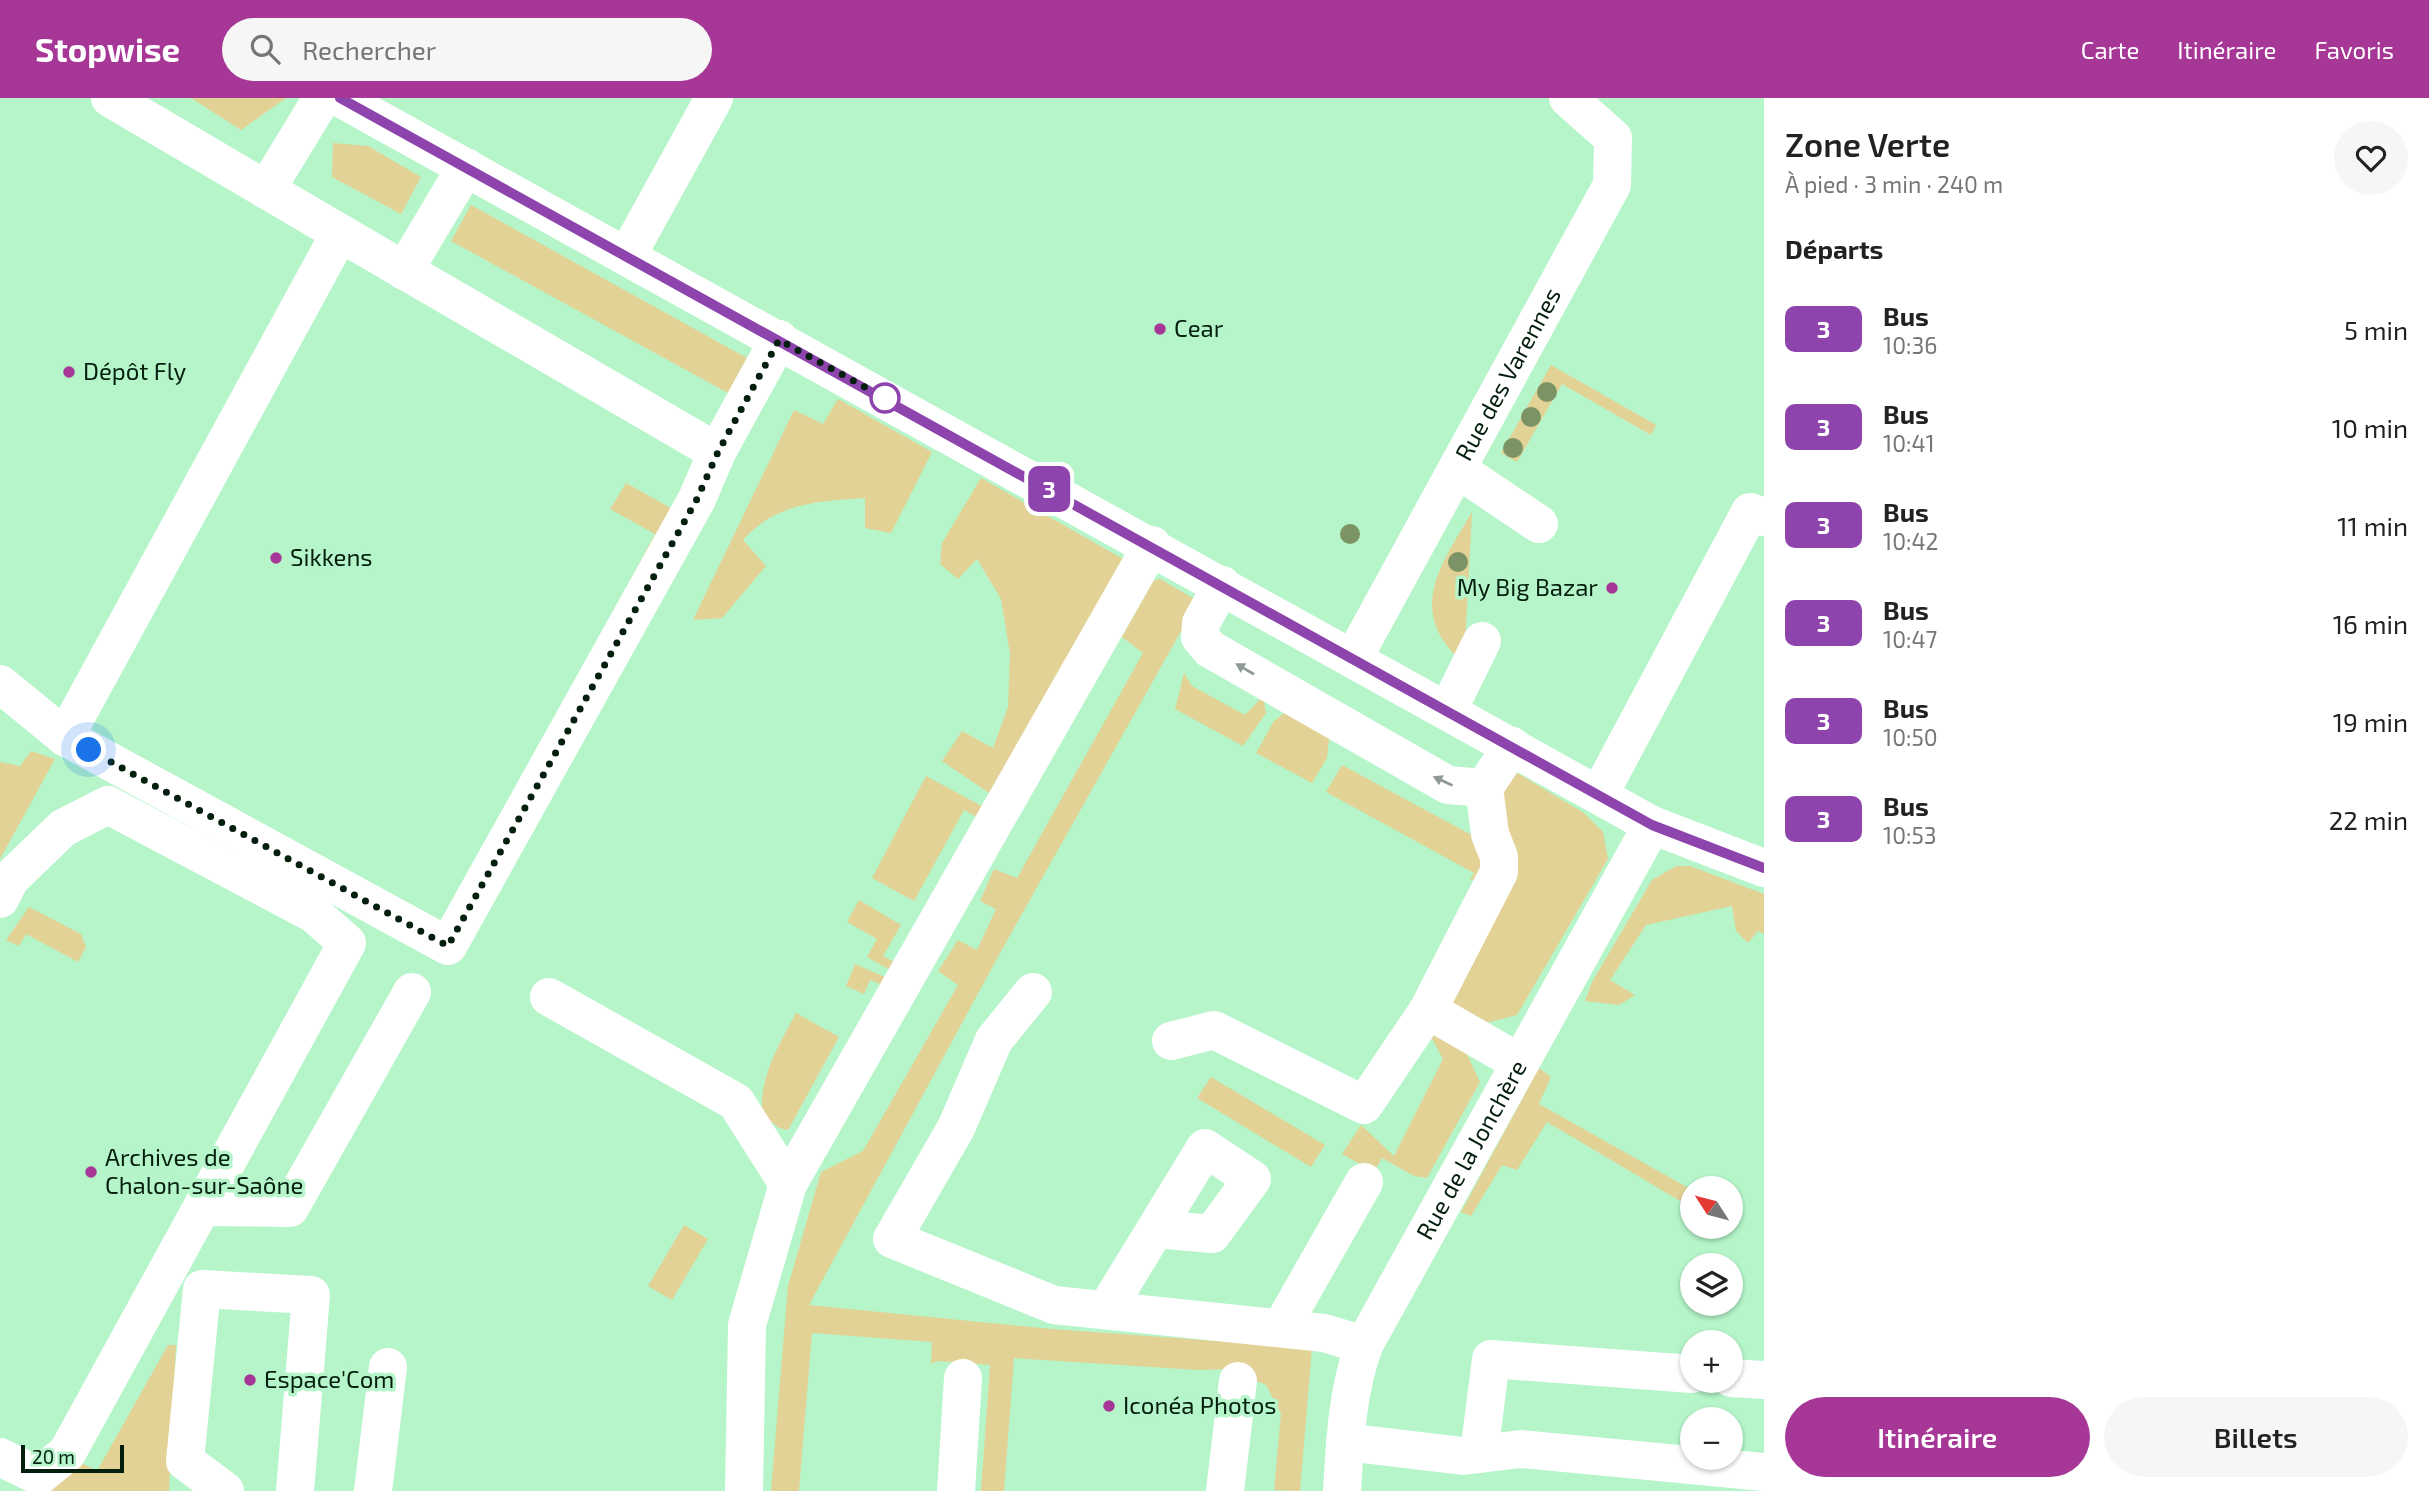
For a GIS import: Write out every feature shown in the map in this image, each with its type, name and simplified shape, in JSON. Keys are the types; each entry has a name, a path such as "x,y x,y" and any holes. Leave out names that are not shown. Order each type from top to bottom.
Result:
{"street":[{"path":"110,98 718,452"},
{"path":"266,190 322,98"},
{"path":"340,98 1152,545 1652,825 1764,868"},
{"path":"627,256 714,98"},
{"name":"Rue des Varennes","path":"1354,657 1612,185 1613,138 1601,110 1568,98"},
{"path":"404,271 466,167"},
{"path":"65,737 340,233"},
{"path":"0,684 65,737 448,946 697,499 718,452 779,340"},
{"path":"1457,469 1539,524"},
{"path":"1599,795 1750,512 1764,517"},
{"path":"744,1491 747,1325 788,1184 1152,545"},
{"path":"1222,584 1201,623 1200,637 1210,649 1448,785 1484,788"},
{"path":"1448,710 1482,641"},
{"path":"1171,1041 1214,1030 1364,1105 1427,1010 1499,873 1499,857 1490,834 1484,788 1513,746"},
{"path":"0,899 10,879 63,828 108,804 314,915 347,943 66,1453 39,1476 0,1457"},
{"name":"Rue de la Jonchère","path":"1342,1491 1354,1371 1364,1345 1652,825"},
{"path":"202,1207 290,1208 412,992"},
{"path":"1033,992 994,1040 956,1128 892,1239 1054,1305 1324,1332 1364,1345"},
{"path":"549,997 736,1102 788,1184"},
{"path":"1427,1010 1520,1063"},
{"path":"1281,1328 1364,1182"},
{"path":"1106,1310 1156,1229"},
{"path":"225,1491 185,1461 202,1289 311,1295 295,1491"},
{"path":"1479,1454 1491,1359 1680,1373"},
{"path":"373,1491 388,1367"},
{"path":"956,1491 963,1378"},
{"path":"1743,1379 1764,1380"},
{"path":"1224,1491 1238,1381"},
{"path":"1345,1442 1463,1456 1521,1449 1764,1472"}],"shaded area":[{"path":"191,98 286,98 241,130"},
{"path":"333,143 368,146 421,177 401,214 332,177"},
{"path":"471,205 747,358 728,393 451,241"},
{"path":"1551,365 1656,425 1651,435 1562,384 1517,462 1501,453"},
{"path":"838,399 932,452 891,533 865,528 865,498 815,503 784,511 769,518 743,540 766,566 722,618 693,620 794,410 823,424"},
{"path":"981,478 1123,559 995,797 942,761 962,731 993,748 1008,707 1010,654 1001,599 977,559 958,579 940,564 942,543"},
{"path":"626,483 676,511 589,656 655,534 610,509"},
{"path":"1472,512 1464,663 1446,644 1436,626 1432,607 1440,570"},
{"path":"1160,579 1198,601 1000,953 809,1305 1052,1329 1312,1348 1300,1491 1274,1490 1281,1414 1266,1385 1228,1369 1198,1370 1014,1358 1004,1491 981,1491 990,1365 938,1361 931,1364 932,1342 812,1333 799,1491 771,1491 788,1286 821,1172 863,1151 958,985 938,971 958,940 977,950 996,909 980,901 994,869 1017,878 1143,653 1122,637 1153,581"},
{"path":"1184,673 1192,686 1245,715 1263,696 1266,713 1243,746 1175,709"},
{"path":"1288,710 1330,730 1327,758 1312,783 1256,753 1274,721"},
{"path":"31,751 55,759 0,859 0,762 20,766"},
{"path":"1342,765 1479,839 1489,878 1470,880 1474,873 1326,792"},
{"path":"1514,771 1584,813 1603,832 1608,859 1517,1015 1478,1025 1443,999 1510,872 1496,797"},
{"path":"926,776 989,810 984,821 964,810 914,901 872,878"},
{"path":"1676,866 1690,866 1764,894 1764,934 1758,931 1748,943 1736,931 1732,906 1646,925 1610,980 1635,995 1619,1005 1585,1001 1592,982 1652,880"},
{"path":"859,900 901,925 883,956 903,967 899,975 867,957 877,939 847,922"},
{"path":"29,907 81,934 86,947 78,962 26,934 19,946 6,940"},
{"path":"855,964 896,982 893,989 870,980 864,994 846,986"},
{"path":"796,1013 839,1037 788,1130 779,1128 762,1114 762,1100 767,1074"},
{"path":"1429,1033 1466,1052 1480,1082 1427,1178 1414,1176 1382,1158 1374,1172 1342,1154 1361,1125 1394,1156 1443,1059"},
{"path":"1539,1068 1551,1077 1539,1104 1680,1183 1680,1201 1547,1122 1517,1170 1502,1165 1471,1216 1461,1212"},
{"path":"1211,1077 1325,1145 1311,1167 1197,1098"},
{"path":"684,1225 708,1239 672,1300 648,1286"},
{"path":"168,1345 176,1345 169,1491 42,1491 78,1461 97,1471"}],"bus line":[{"name":"3","path":"340,98 1354,657 1652,825 1764,868"}],"place":[{"name":"Cear","path":"1160,329"},
{"name":"Dépôt Fly","path":"69,372"},
{"name":"Sikkens","path":"276,558"},
{"name":"My Big Bazar","path":"1612,588"},
{"name":"Archives de Chalon-sur-Saône","path":"91,1172"},
{"name":"Espace'Com","path":"250,1380"},
{"name":"Iconéa Photos","path":"1109,1406"}],"route":[{"path":"89,750 448,946 697,499 718,452 779,340 885,398"}]}
